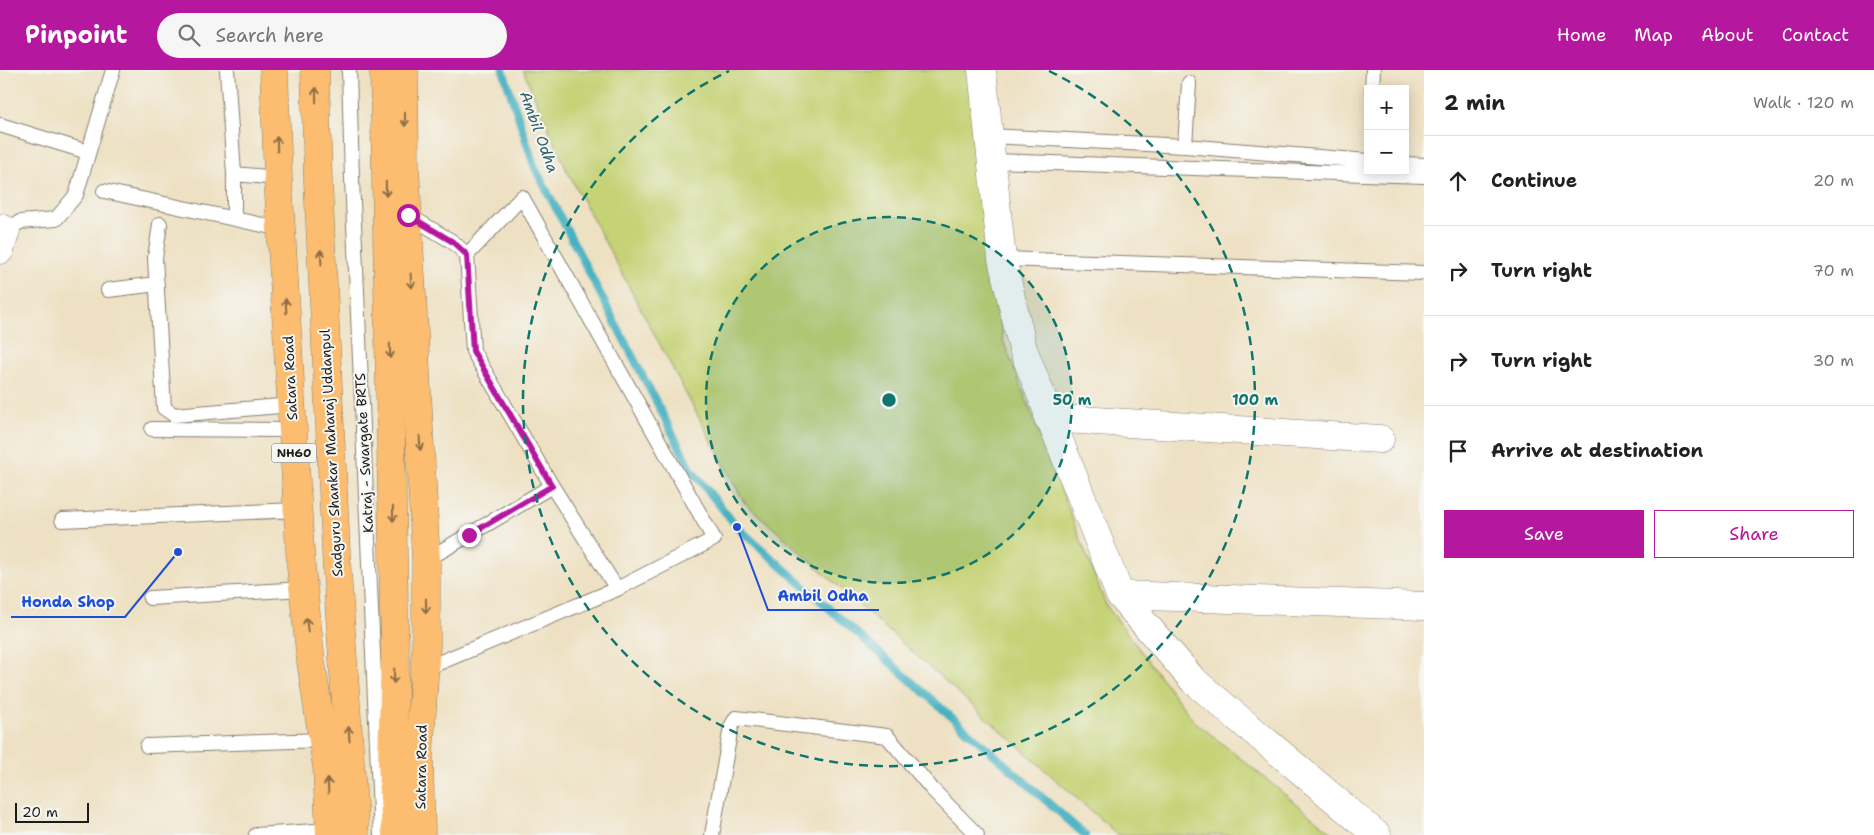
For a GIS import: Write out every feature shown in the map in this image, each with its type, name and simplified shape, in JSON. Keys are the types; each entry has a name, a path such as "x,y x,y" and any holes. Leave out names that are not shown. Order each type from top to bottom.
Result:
{"highway":[{"name":"Satara Road","path":"274,70 278,178 304,589 322,740 338,833"},
{"name":"Sadguru Shankar Maharaj Uddanpul","path":"315,70 318,181 337,572 353,780 338,833"},
{"path":"384,70 395,658 392,761 396,835"},
{"name":"Satara Road","path":"404,70 408,215 426,560 424,669 419,758 421,835"}],"street":[{"path":"982,70 1002,259 1023,348 1048,418 1120,595 1193,680 1377,835"},
{"path":"1048,418 1380,439"},
{"path":"1120,595 1424,606"}],"lane":[{"path":"2,236 20,222 56,219 76,195 113,70"},
{"path":"227,70 234,174 234,219"},
{"name":"Katraj - Swargate BRTS","path":"349,70 352,179 381,835"},
{"path":"1372,85 1374,70"},
{"path":"1185,146 1188,76"},
{"path":"0,125 88,152"},
{"path":"991,148 1185,146 1364,161"},
{"path":"991,148 1424,176"},
{"path":"1409,164 1424,165"},
{"path":"234,174 278,178"},
{"path":"104,191 281,229"},
{"path":"424,669 617,588 714,539 522,197 467,255"},
{"path":"408,215 453,242 467,255 473,351 552,486 617,588"},
{"path":"160,224 155,258 164,408 174,415 292,418"},
{"path":"1002,259 1424,273"},
{"path":"108,290 157,284"},
{"path":"152,429 292,418"},
{"path":"426,560 552,486"},
{"path":"62,520 298,510"},
{"path":"150,598 304,589"},
{"path":"712,835 731,727 736,718 887,736 932,789 977,835"},
{"path":"147,746 322,740"},
{"path":"256,835 338,833"}],"green space":[{"path":"523,70 968,70 1003,340 1106,605 1193,720 1335,835 1118,835 744,502 567,171"}],"waterway":[{"name":"Ambil Odha","path":"503,70 535,168 692,471 737,527 1085,835"}],"place":[{"name":"Ambil Odha","path":"737,527"},
{"name":"Honda Shop","path":"178,552"}],"route":[{"path":"408,215 453,242 467,255 473,351 552,486 469,535"}]}
